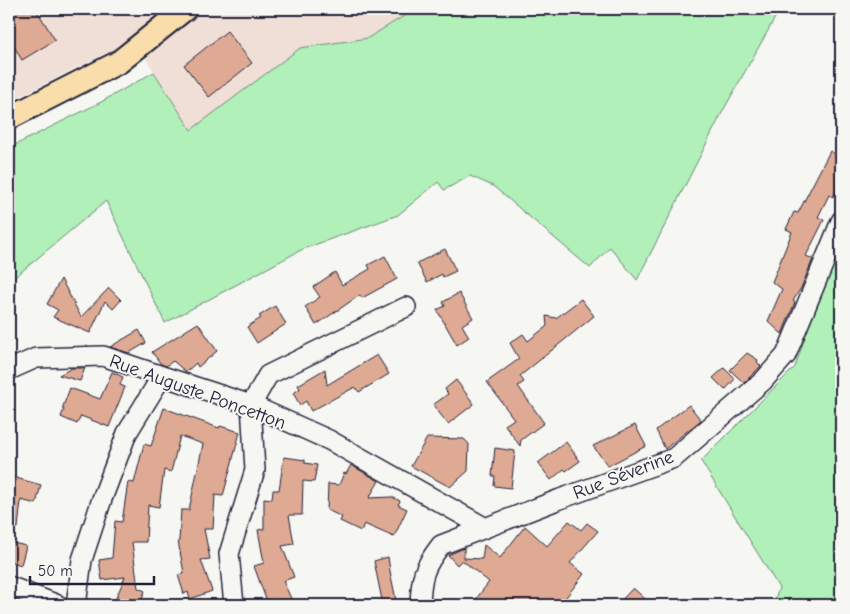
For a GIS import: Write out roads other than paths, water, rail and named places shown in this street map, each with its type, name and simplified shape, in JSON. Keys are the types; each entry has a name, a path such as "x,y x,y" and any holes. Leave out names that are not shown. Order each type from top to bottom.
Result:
{"main road":[{"path":"9,118 119,62 185,9"}],"street":[{"name":"Rue Séverine","path":"420,605 421,583 428,561 441,545 484,527 674,458 763,381 786,355 841,221"},
{"path":"234,605 228,554 255,470 250,405 268,375 406,307"},
{"name":"Rue Auguste Poncetton","path":"9,370 36,358 103,356 250,405 329,440 484,527"},
{"path":"76,605 82,560 102,499 127,433 162,376"},
{"path":"9,586 58,605"}]}
